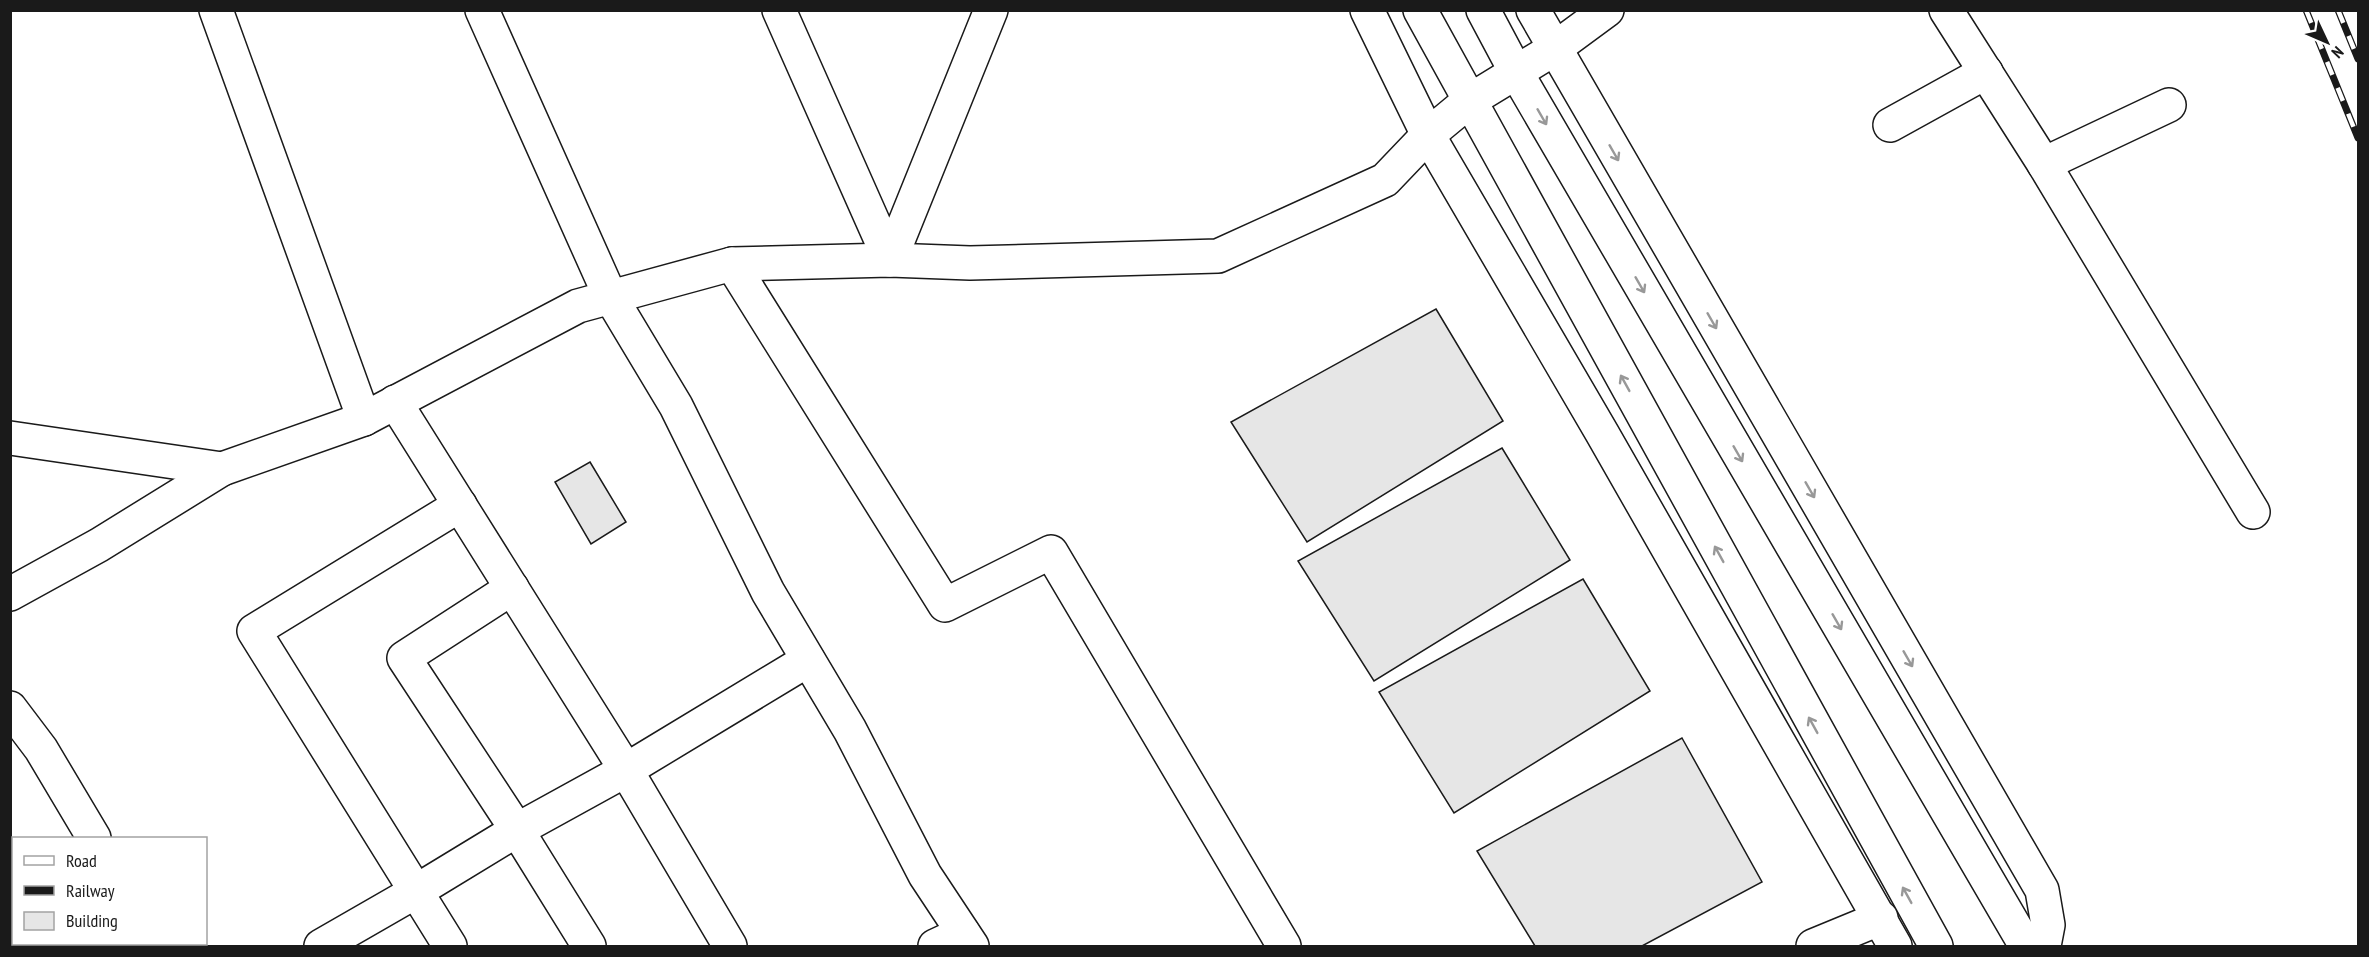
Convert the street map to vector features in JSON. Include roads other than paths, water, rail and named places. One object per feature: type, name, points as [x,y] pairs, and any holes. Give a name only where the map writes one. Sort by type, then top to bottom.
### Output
[{"type":"main road","points":[[216,10],[364,419]]},
{"type":"main road","points":[[482,10],[610,297],[676,406],[768,592],[850,730],[957,942]]},
{"type":"main road","points":[[779,10],[890,260]]},
{"type":"main road","points":[[890,260],[991,10]]},
{"type":"main road","points":[[1367,10],[1428,135],[1888,932],[1813,946]]},
{"type":"main road","points":[[1420,10],[1936,946]]},
{"type":"main road","points":[[1483,10],[1516,72],[2026,946]]},
{"type":"main road","points":[[1533,10],[2042,890],[2048,925],[2044,946]]},
{"type":"main road","points":[[10,594],[99,545],[222,469],[364,419],[578,306],[610,297],[732,264],[890,260],[970,263],[1218,256],[1385,180],[1428,135],[1469,102],[1554,49],[1607,10]]},
{"type":"main road","points":[[1946,10],[2044,164],[2253,512]]},
{"type":"main road","points":[[1890,125],[1986,72]]},
{"type":"main road","points":[[2044,164],[2169,105]]},
{"type":"main road","points":[[732,264],[945,605],[1051,552],[1284,946]]},
{"type":"main road","points":[[395,402],[626,770],[730,946]]},
{"type":"main road","points":[[10,438],[222,469]]},
{"type":"main road","points":[[450,946],[254,631],[460,505]]},
{"type":"main road","points":[[512,588],[404,658],[517,830],[589,946]]},
{"type":"main road","points":[[321,946],[517,830],[626,770],[808,660]]},
{"type":"main road","points":[[10,708],[41,749],[93,837]]},
{"type":"railway","points":[[2306,10],[2358,138]]},
{"type":"railway","points":[[2338,10],[2358,59]]}]
